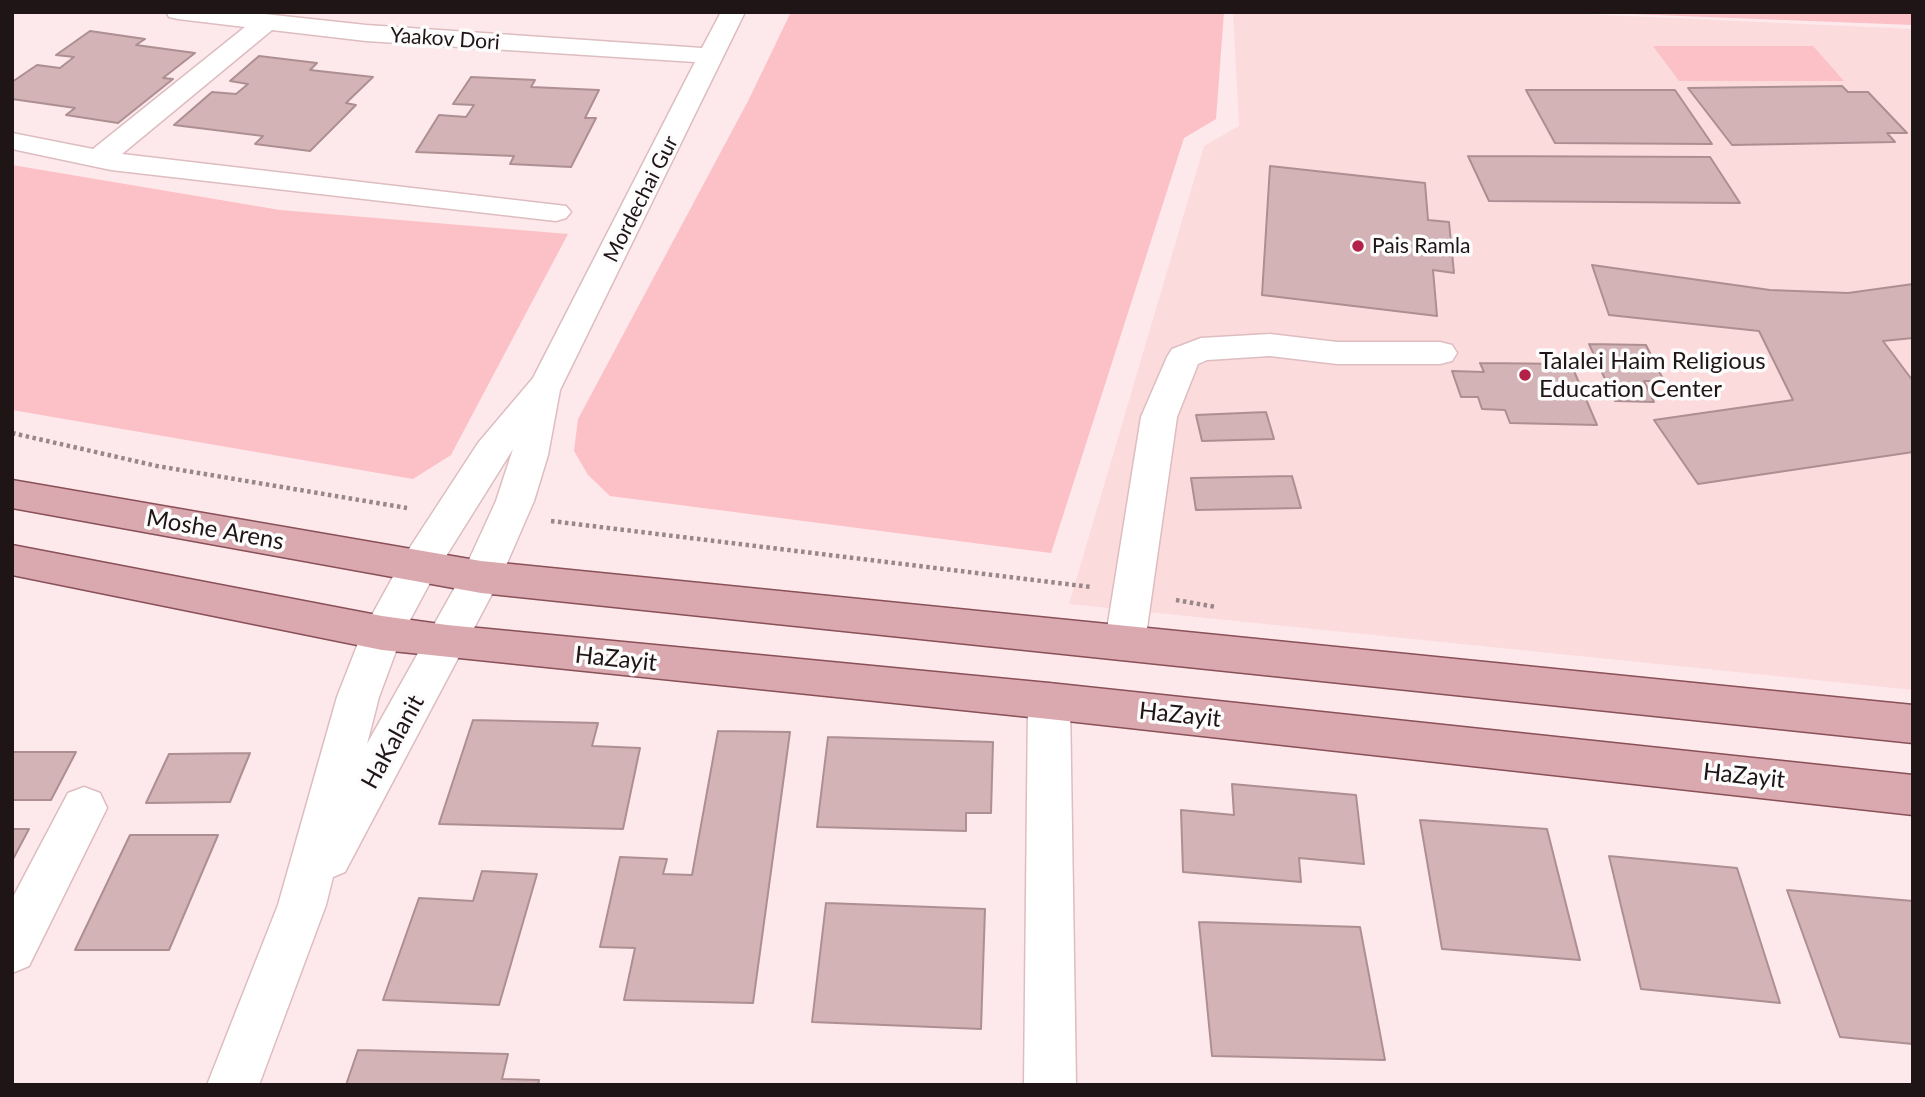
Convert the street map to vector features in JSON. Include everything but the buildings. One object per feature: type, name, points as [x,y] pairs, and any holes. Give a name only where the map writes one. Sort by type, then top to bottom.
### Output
[{"type":"main road","name":"Moshe Arens","points":[[12,494],[481,577]]},
{"type":"main road","points":[[12,560],[382,633]]},
{"type":"main road","points":[[481,577],[1913,724]]},
{"type":"main road","name":"HaZayit","points":[[382,633],[447,642],[1049,701],[1913,794]]},
{"type":"street","name":"Yaakov Dori","points":[[178,12],[265,22],[307,19],[366,33],[713,56]]},
{"type":"street","name":"Mordechai Gur","points":[[419,566],[491,453],[547,384],[733,12]]},
{"type":"street","points":[[98,159],[265,22]]},
{"type":"street","points":[[12,141],[98,159],[556,212]]},
{"type":"street","points":[[1125,642],[1159,417],[1184,357],[1201,349],[1270,345],[1336,353],[1440,353]]},
{"type":"street","name":"Mordechai Gur","points":[[481,577],[509,516],[530,455],[547,384]]},
{"type":"street","name":"HaKalanit","points":[[233,1085],[302,905],[358,697],[382,633],[419,566]]},
{"type":"street","name":"HaKalanit","points":[[302,905],[481,577]]},
{"type":"street","points":[[1049,701],[1050,1085]]},
{"type":"street","points":[[12,949],[84,808]]},
{"type":"path","points":[[12,433],[157,466],[450,515]]},
{"type":"path","points":[[509,516],[1047,580],[1229,610]]},
{"type":"shaded area","points":[[791,12],[1224,12],[1216,119],[1184,138],[1051,553],[610,496],[588,475],[574,451],[578,419],[748,101]]},
{"type":"shaded area","name":"Talalei Haim Religious Education Center","points":[[1233,12],[1540,12],[1913,29],[1913,690],[1069,604],[1204,146],[1239,126]]},
{"type":"shaded area","points":[[1578,12],[1913,12],[1913,25]]},
{"type":"shaded area","points":[[1653,46],[1813,46],[1844,81],[1679,81]]},
{"type":"shaded area","points":[[12,165],[280,210],[568,234],[451,455],[413,479],[12,410]]},
{"type":"place","name":"Pais Ramla","points":[[1358,246]]},
{"type":"place","name":"Talalei Haim Religious Education Center","points":[[1525,375]]}]
